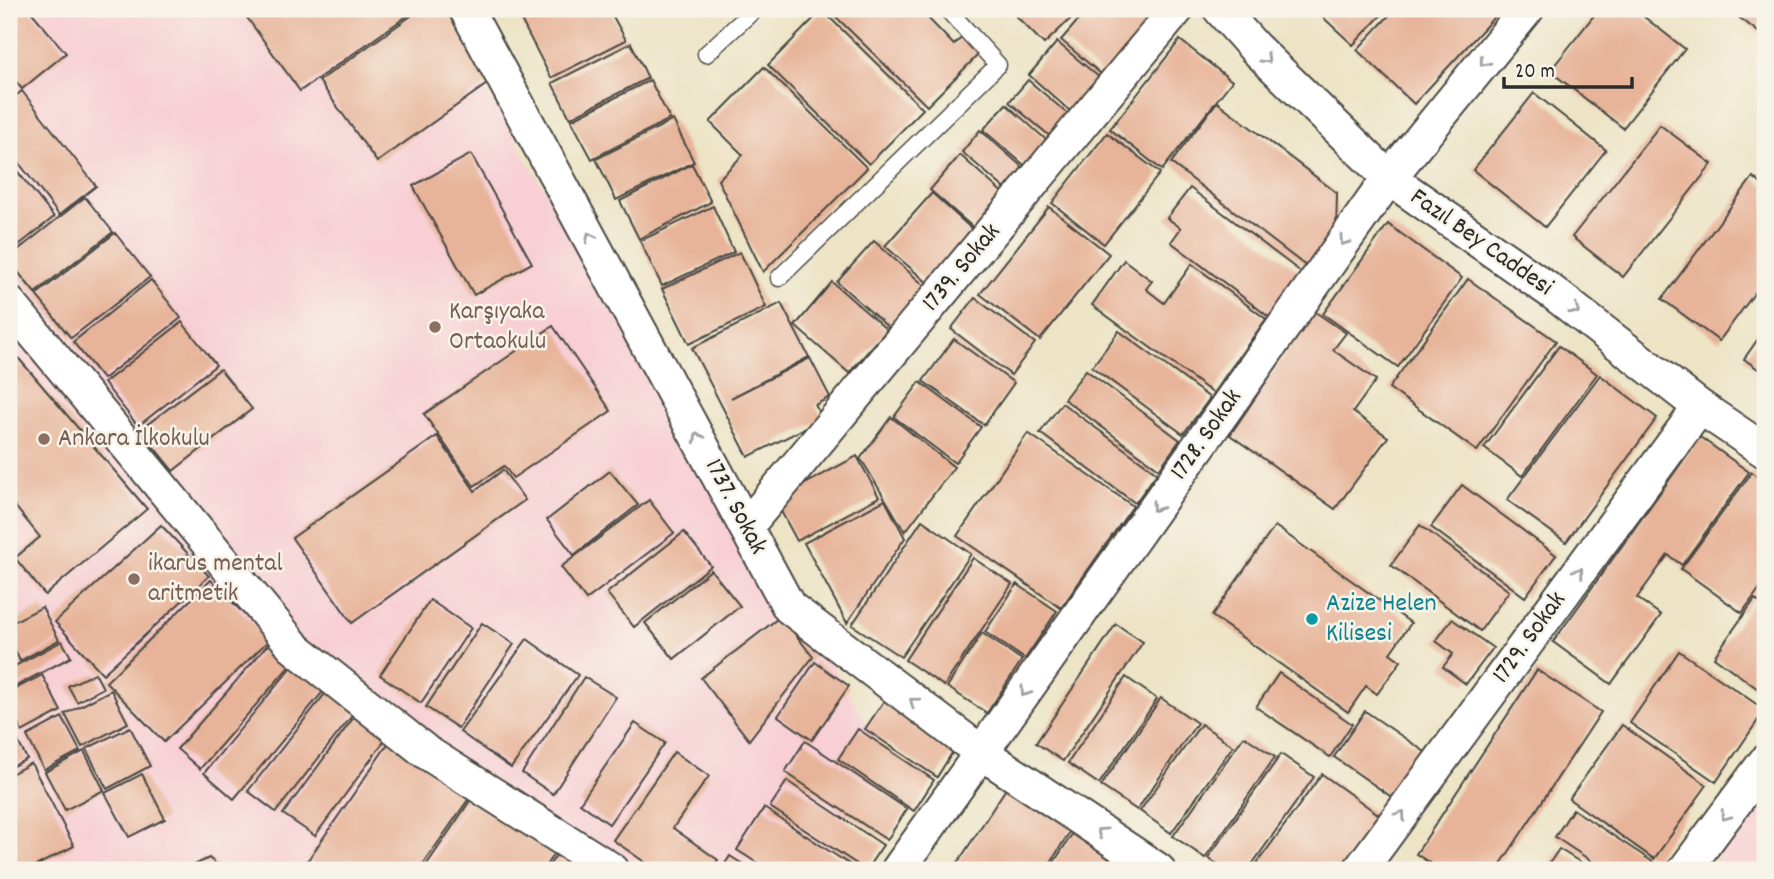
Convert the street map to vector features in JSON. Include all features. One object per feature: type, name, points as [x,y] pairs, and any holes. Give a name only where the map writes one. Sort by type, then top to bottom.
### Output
[{"type":"street","name":"1737. Sokak","points":[[466,9],[789,607],[982,753],[1158,870]]},
{"type":"street","name":"1739. Sokak","points":[[746,527],[1177,9]]},
{"type":"street","name":"Fazıl Bey Caddesi","points":[[1220,9],[1254,47],[1389,178],[1552,292],[1700,407],[1765,451]]},
{"type":"street","name":"1728. Sokak","points":[[898,870],[1389,178],[1527,9]]},
{"type":"street","points":[[9,303],[295,648],[426,752],[612,870]]},
{"type":"street","name":"1729. Sokak","points":[[1360,870],[1700,407]]},
{"type":"street","points":[[1685,870],[1765,762]]},
{"type":"lane","points":[[706,54],[755,9]]},
{"type":"lane","points":[[779,278],[998,65],[947,9]]},
{"type":"shaded area","points":[[9,9],[436,9],[497,110],[502,108],[524,155],[890,762],[812,870],[9,870]]},
{"type":"shaded area","points":[[1765,791],[1765,870],[1709,870]]},
{"type":"building","points":[[9,9],[29,9],[66,53],[22,89],[9,73]]},
{"type":"building","points":[[247,9],[417,9],[300,91],[243,12]]},
{"type":"building","points":[[421,9],[444,9],[494,79],[377,162],[319,81]]},
{"type":"building","points":[[524,9],[609,9],[626,40],[551,78],[517,12]]},
{"type":"building","points":[[828,9],[931,9],[925,15],[954,45],[963,36],[981,52],[927,106]]},
{"type":"building","points":[[1009,9],[1081,9],[1044,44]]},
{"type":"building","points":[[1088,9],[1168,9],[1107,79],[1061,40]]},
{"type":"building","points":[[1314,9],[1387,9],[1353,45]]},
{"type":"building","points":[[1395,9],[1494,9],[1498,13],[1414,104],[1357,50]]},
{"type":"building","points":[[1599,9],[1634,9],[1685,49],[1623,128],[1550,71]]},
{"type":"building","points":[[1728,9],[1765,9],[1765,37]]},
{"type":"building","points":[[822,10],[923,109],[869,164],[768,65]]},
{"type":"building","points":[[1180,40],[1232,81],[1162,170],[1110,129]]},
{"type":"building","points":[[1057,42],[1106,83],[1077,117],[1029,75]]},
{"type":"building","points":[[631,43],[648,78],[570,118],[552,83]]},
{"type":"building","points":[[764,67],[867,168],[763,272],[718,180],[743,155],[710,122]]},
{"type":"building","points":[[650,80],[670,119],[592,159],[571,120]]},
{"type":"building","points":[[1028,80],[1075,120],[1056,141],[1009,102]]},
{"type":"building","points":[[22,91],[96,186],[59,215],[9,150],[9,101]]},
{"type":"building","points":[[1534,93],[1606,150],[1545,227],[1473,170]]},
{"type":"building","points":[[1217,102],[1337,193],[1336,236],[1311,270],[1171,163]]},
{"type":"building","points":[[1006,104],[1052,145],[1030,170],[983,130]]},
{"type":"building","points":[[673,120],[694,162],[616,200],[596,159]]},
{"type":"building","points":[[1660,125],[1712,164],[1623,277],[1572,237]]},
{"type":"building","points":[[980,130],[1028,172],[1010,193],[962,152]]},
{"type":"building","points":[[1107,133],[1160,173],[1104,244],[1052,203]]},
{"type":"building","points":[[471,154],[532,263],[474,295],[413,186]]},
{"type":"building","points":[[960,155],[1006,196],[976,230],[930,190]]},
{"type":"building","points":[[9,161],[54,217],[9,253]]},
{"type":"building","points":[[692,164],[711,202],[639,239],[620,201]]},
{"type":"building","points":[[1753,177],[1765,187],[1765,279],[1719,341],[1662,299]]},
{"type":"building","points":[[1190,188],[1302,273],[1269,317],[1171,242],[1181,228],[1167,218]]},
{"type":"building","points":[[932,193],[975,232],[929,284],[885,246]]},
{"type":"building","points":[[85,197],[113,232],[35,293],[9,261],[9,257]]},
{"type":"building","points":[[713,206],[734,252],[662,286],[640,241]]},
{"type":"building","points":[[1049,207],[1109,254],[1040,340],[980,294]]},
{"type":"building","points":[[1388,224],[1462,278],[1398,367],[1323,314]]},
{"type":"building","points":[[115,233],[150,277],[71,338],[36,295]]},
{"type":"building","points":[[874,241],[927,288],[890,329],[837,282]]},
{"type":"building","points":[[740,252],[766,307],[689,344],[662,289]]},
{"type":"building","points":[[1124,260],[1152,281],[1146,289],[1164,303],[1192,264],[1266,319],[1213,393],[1092,305]]},
{"type":"building","points":[[1468,279],[1556,341],[1477,451],[1389,388]]},
{"type":"building","points":[[151,280],[181,318],[103,379],[73,342]]},
{"type":"building","points":[[832,282],[887,330],[849,373],[795,326]]},
{"type":"building","points":[[975,298],[1035,343],[1011,375],[951,329]]},
{"type":"building","points":[[781,303],[809,357],[731,398],[810,358],[830,397],[815,405],[823,419],[748,457],[692,348]]},
{"type":"building","points":[[1314,311],[1346,333],[1333,350],[1376,380],[1353,412],[1388,437],[1335,509],[1230,435]]},
{"type":"building","points":[[182,322],[216,365],[138,426],[104,383]]},
{"type":"building","name":"Karşıyaka Ortaokulu","points":[[553,326],[611,411],[513,478],[504,466],[474,486],[424,414]]},
{"type":"building","points":[[1765,329],[1765,374],[1744,359]]},
{"type":"building","points":[[1119,331],[1210,398],[1183,434],[1092,367]]},
{"type":"building","points":[[954,339],[1014,383],[984,425],[923,381]]},
{"type":"building","points":[[1559,346],[1597,374],[1522,476],[1484,448]]},
{"type":"building","name":"Ankara İlkokulu","points":[[9,347],[147,509],[45,595],[15,558],[40,537],[9,499]]},
{"type":"building","points":[[220,369],[252,409],[173,471],[140,430]]},
{"type":"building","points":[[1086,370],[1180,440],[1159,469],[1064,399]]},
{"type":"building","points":[[1600,375],[1657,418],[1566,542],[1507,500]]},
{"type":"building","points":[[920,382],[981,427],[955,463],[894,417]]},
{"type":"building","points":[[1062,403],[1157,473],[1135,503],[1040,433]]},
{"type":"building","points":[[891,417],[954,467],[905,532],[860,459]]},
{"type":"building","points":[[1028,433],[1133,506],[1061,608],[957,536]]},
{"type":"building","points":[[437,436],[475,491],[503,470],[525,500],[352,623],[292,538]]},
{"type":"building","points":[[1700,437],[1749,472],[1682,565],[1668,555],[1637,598],[1661,615],[1611,684],[1553,642]]},
{"type":"building","points":[[857,456],[879,497],[797,541],[775,500]]},
{"type":"building","points":[[610,471],[638,505],[574,555],[547,520]]},
{"type":"building","points":[[1752,472],[1765,482],[1765,581],[1742,613],[1681,569]]},
{"type":"building","points":[[1462,485],[1556,555],[1525,597],[1431,527]]},
{"type":"building","points":[[649,500],[674,533],[586,600],[561,567]]},
{"type":"building","points":[[885,500],[905,538],[847,623],[804,543]]},
{"type":"building","points":[[922,520],[971,554],[901,657],[852,625]]},
{"type":"building","points":[[161,525],[209,576],[103,674],[55,622]]},
{"type":"building","points":[[1420,525],[1509,591],[1480,631],[1391,565]]},
{"type":"building","name":"Azize Helen Kilisesi","points":[[1275,526],[1411,623],[1390,653],[1401,661],[1377,694],[1366,686],[1348,712],[1212,616]]},
{"type":"building","points":[[684,532],[711,566],[634,627],[607,593]]},
{"type":"building","points":[[973,558],[1012,584],[944,686],[905,660]]},
{"type":"building","points":[[711,570],[740,606],[674,659],[645,623]]},
{"type":"building","points":[[211,580],[269,640],[164,742],[106,682]]},
{"type":"building","points":[[1017,584],[1057,611],[1025,659],[985,632]]},
{"type":"building","points":[[1755,599],[1765,606],[1765,694],[1714,657]]},
{"type":"building","points":[[430,600],[471,628],[421,703],[380,675]]},
{"type":"building","points":[[42,607],[59,640],[20,661],[9,638],[9,624]]},
{"type":"building","points":[[781,616],[813,657],[749,740],[701,678]]},
{"type":"building","points":[[1452,619],[1493,648],[1466,684],[1443,667],[1453,654],[1436,641]]},
{"type":"building","points":[[482,623],[514,644],[458,728],[426,707]]},
{"type":"building","points":[[1116,624],[1143,642],[1063,761],[1036,743]]},
{"type":"building","points":[[982,633],[1022,660],[987,713],[947,687]]},
{"type":"building","points":[[527,639],[578,675],[511,768],[460,732]]},
{"type":"building","points":[[62,641],[71,657],[9,690],[9,669]]},
{"type":"building","points":[[271,641],[294,661],[200,769],[177,749]]},
{"type":"building","points":[[1679,651],[1765,710],[1716,782],[1630,723]]},
{"type":"building","points":[[815,662],[849,686],[812,740],[778,716]]},
{"type":"building","points":[[295,663],[326,688],[234,799],[204,773]]},
{"type":"building","points":[[1537,670],[1601,712],[1497,870],[1441,870],[1416,854]]},
{"type":"building","points":[[95,673],[103,688],[77,702],[68,686]]},
{"type":"building","points":[[1279,673],[1352,724],[1330,757],[1256,707]]},
{"type":"building","points":[[42,675],[61,711],[22,732],[9,707],[9,692]]},
{"type":"building","points":[[584,677],[616,697],[553,794],[522,773]]},
{"type":"building","points":[[1126,677],[1157,699],[1099,784],[1068,763]]},
{"type":"building","points":[[111,690],[128,723],[82,747],[65,714]]},
{"type":"building","points":[[328,690],[355,712],[276,812],[248,791]]},
{"type":"building","points":[[886,698],[957,745],[937,777],[865,729]]},
{"type":"building","points":[[1161,698],[1197,723],[1137,810],[1101,786]]},
{"type":"building","points":[[1365,711],[1428,754],[1396,800],[1334,757]]},
{"type":"building","points":[[357,713],[388,736],[315,836],[283,814]]},
{"type":"building","points":[[62,717],[80,751],[44,770],[27,736]]},
{"type":"building","points":[[635,723],[665,743],[609,824],[580,803]]},
{"type":"building","points":[[9,724],[27,759],[9,768]]},
{"type":"building","points":[[1201,724],[1233,746],[1171,833],[1140,811]]},
{"type":"building","points":[[1622,725],[1707,785],[1654,859],[1569,799]]},
{"type":"building","points":[[130,727],[150,766],[107,789],[86,749]]},
{"type":"building","points":[[858,729],[934,780],[914,811],[838,759]]},
{"type":"building","points":[[1244,736],[1275,757],[1205,858],[1173,836]]},
{"type":"building","points":[[392,738],[472,794],[419,870],[323,870],[308,860]]},
{"type":"building","points":[[805,741],[907,809],[887,840],[785,772]]},
{"type":"building","points":[[84,751],[104,790],[65,810],[45,772]]},
{"type":"building","points":[[674,752],[709,776],[673,828],[718,860],[711,870],[656,870],[613,840]]},
{"type":"building","points":[[1281,754],[1314,777],[1248,870],[1225,870],[1208,858]]},
{"type":"building","points":[[31,763],[74,846],[28,870],[9,870],[9,775]]},
{"type":"building","points":[[142,774],[165,819],[129,837],[105,793]]},
{"type":"building","points":[[1322,774],[1382,817],[1343,870],[1252,870]]},
{"type":"building","points":[[787,781],[883,845],[866,870],[770,807]]},
{"type":"building","points":[[1007,787],[1072,828],[1046,870],[953,870]]},
{"type":"building","points":[[474,795],[556,850],[543,870],[423,870]]},
{"type":"building","points":[[764,808],[858,870],[768,870],[737,850]]},
{"type":"building","points":[[1573,809],[1653,862],[1647,870],[1605,870],[1555,837]]},
{"type":"building","points":[[1074,831],[1114,857],[1105,870],[1049,870]]},
{"type":"building","points":[[1559,849],[1593,870],[1545,870]]},
{"type":"building","points":[[559,851],[586,870],[546,870]]},
{"type":"building","points":[[730,856],[752,870],[721,870]]},
{"type":"building","points":[[209,858],[223,870],[184,870]]},
{"type":"building","points":[[1115,859],[1133,870],[1108,870]]},
{"type":"place","name":"Karşıyaka Ortaokulu","points":[[435,327]]},
{"type":"place","name":"Ankara İlkokulu","points":[[44,439]]},
{"type":"place","name":"ikarus mental aritmetik","points":[[134,579]]},
{"type":"place","name":"Azize Helen Kilisesi","points":[[1312,619]]}]
